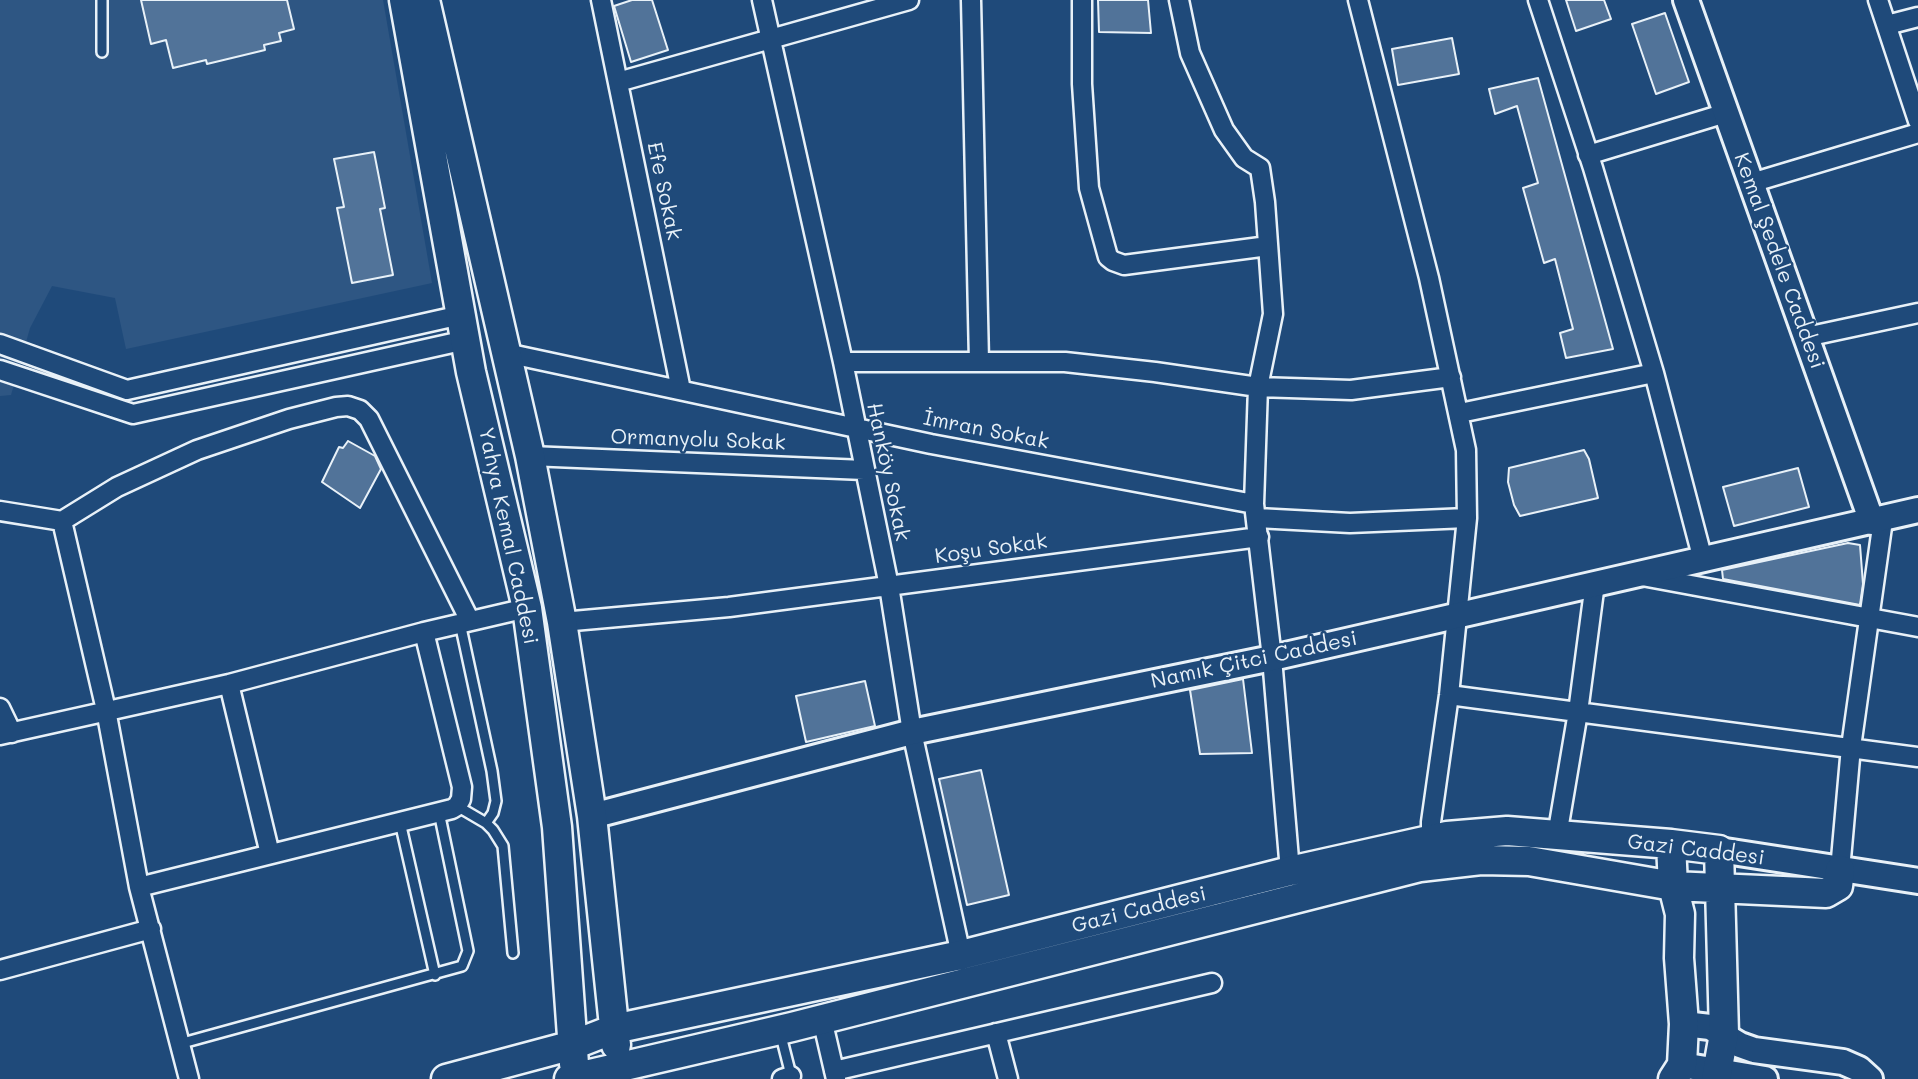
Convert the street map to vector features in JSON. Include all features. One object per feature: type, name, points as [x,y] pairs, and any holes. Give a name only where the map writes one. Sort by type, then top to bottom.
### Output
[{"type":"main road","name":"Yahya Kemal Caddesi","points":[[404,0],[471,372],[527,608],[557,827],[573,1045],[572,1078]]},
{"type":"main road","name":"Yahya Kemal Caddesi","points":[[425,0],[530,456],[562,622],[592,816],[618,1069]]},
{"type":"main road","name":"Gazi Caddesi","points":[[446,1079],[573,1045],[614,1029],[961,955],[1290,871],[1431,840],[1507,831],[1719,850]]},
{"type":"main road","points":[[1671,844],[1673,886],[1679,914],[1684,1024],[1678,1072]]},
{"type":"main road","points":[[1718,1076],[1724,1034],[1719,850]]},
{"type":"main road","name":"Gazi Caddesi","points":[[572,1078],[780,1030],[1420,867],[1481,860],[1529,861],[1673,886],[1826,893],[1838,886],[1840,870]]},
{"type":"street","name":"Efe Sokak","points":[[601,0],[681,390]]},
{"type":"street","name":"Hanköy Sokak","points":[[762,0],[843,362],[888,586],[912,732],[961,955]]},
{"type":"street","points":[[971,0],[979,360]]},
{"type":"street","points":[[1082,0],[1082,84],[1089,188],[1108,257],[1124,265],[1268,246]]},
{"type":"street","points":[[1179,0],[1190,53],[1224,130],[1244,158],[1260,168],[1273,314],[1258,387],[1255,511],[1272,658],[1290,871]]},
{"type":"street","points":[[1358,0],[1429,278],[1466,450],[1467,518],[1431,840]]},
{"type":"street","points":[[1538,0],[1654,373],[1703,560]]},
{"type":"street","name":"Kemal Şedele Caddesi","points":[[1686,0],[1806,337],[1878,521]]},
{"type":"street","points":[[1878,0],[1918,121]]},
{"type":"street","points":[[618,82],[903,1]]},
{"type":"street","points":[[1887,25],[1918,17]]},
{"type":"street","points":[[1588,155],[1726,113]]},
{"type":"street","points":[[1751,183],[1918,133]]},
{"type":"street","points":[[1806,337],[1918,313]]},
{"type":"street","points":[[0,344],[127,390],[464,327]]},
{"type":"street","points":[[0,370],[133,414],[464,327]]},
{"type":"street","name":"İmran Sokak","points":[[506,353],[1255,511],[1350,523],[1467,518]]},
{"type":"street","points":[[843,362],[1065,362],[1258,387],[1351,390],[1451,377]]},
{"type":"street","points":[[1460,413],[1654,373]]},
{"type":"street","points":[[0,511],[61,521],[126,482],[197,450],[289,419],[348,406],[369,419],[465,622]]},
{"type":"street","name":"Ormanyolu Sokak","points":[[530,456],[864,470]]},
{"type":"street","name":"Namık Çitci Caddesi","points":[[592,816],[912,732],[1272,658],[1918,510]]},
{"type":"street","points":[[61,521],[106,710],[139,887],[189,1079]]},
{"type":"street","points":[[1840,870],[1851,747],[1878,521]]},
{"type":"street","name":"Koşu Sokak","points":[[562,622],[729,607],[1259,537]]},
{"type":"street","points":[[1636,575],[1918,627]]},
{"type":"street","points":[[1557,836],[1578,712],[1595,583]]},
{"type":"street","points":[[0,708],[6,734],[229,684],[424,632],[527,608]]},
{"type":"street","points":[[139,887],[457,806],[462,793],[460,777],[424,632]]},
{"type":"street","points":[[229,684],[270,854]]},
{"type":"street","points":[[1449,695],[1918,757]]},
{"type":"street","name":"Gazi Caddesi","points":[[1719,850],[1918,881]]},
{"type":"street","points":[[0,970],[151,929]]},
{"type":"street","points":[[822,1019],[835,1075],[996,1033],[1212,982]]},
{"type":"street","points":[[1684,1024],[1710,1027],[1754,1050],[1843,1062],[1859,1069],[1870,1079]]},
{"type":"street","points":[[996,1033],[1008,1079]]},
{"type":"street","points":[[1678,1072],[1765,1079]]},
{"type":"lane","points":[[102,0],[102,52]]},
{"type":"lane","points":[[465,622],[496,801],[493,813],[486,823]]},
{"type":"lane","points":[[457,806],[486,823],[503,846],[513,953]]},
{"type":"lane","points":[[179,1044],[463,966],[468,951],[439,812]]},
{"type":"lane","points":[[400,822],[435,975]]},
{"type":"lane","points":[[780,1030],[788,1078]]},
{"type":"shaded area","points":[[0,0],[383,0],[432,283],[126,349],[115,298],[52,286],[30,328],[11,395],[0,396]]},
{"type":"building","points":[[141,0],[287,0],[294,29],[279,33],[281,41],[264,45],[265,50],[207,64],[206,60],[173,68],[166,40],[151,44]]},
{"type":"building","points":[[632,0],[652,0],[668,50],[631,62],[614,6]]},
{"type":"building","points":[[1098,0],[1148,0],[1151,33],[1099,32]]},
{"type":"building","points":[[1566,0],[1604,0],[1611,19],[1576,31]]},
{"type":"building","points":[[1665,13],[1689,82],[1656,94],[1632,24]]},
{"type":"building","points":[[1452,38],[1459,74],[1398,85],[1392,49]]},
{"type":"building","points":[[1538,78],[1613,349],[1566,358],[1560,333],[1573,329],[1555,259],[1544,263],[1523,188],[1538,183],[1517,106],[1495,114],[1489,89]]},
{"type":"building","points":[[374,152],[385,208],[380,209],[393,275],[352,283],[337,208],[344,207],[334,159]]},
{"type":"building","points":[[348,441],[375,456],[381,469],[360,508],[322,482],[339,447],[343,448]]},
{"type":"building","points":[[1584,450],[1589,459],[1598,498],[1520,516],[1508,482],[1509,468]]},
{"type":"building","points":[[1798,468],[1809,507],[1734,526],[1723,487]]},
{"type":"building","points":[[1848,543],[1860,545],[1863,584],[1860,605],[1723,579],[1722,570]]},
{"type":"building","points":[[1243,679],[1252,753],[1200,754],[1190,690]]},
{"type":"building","points":[[865,681],[875,726],[806,742],[796,696]]},
{"type":"building","points":[[981,770],[1009,895],[967,905],[939,779]]}]
